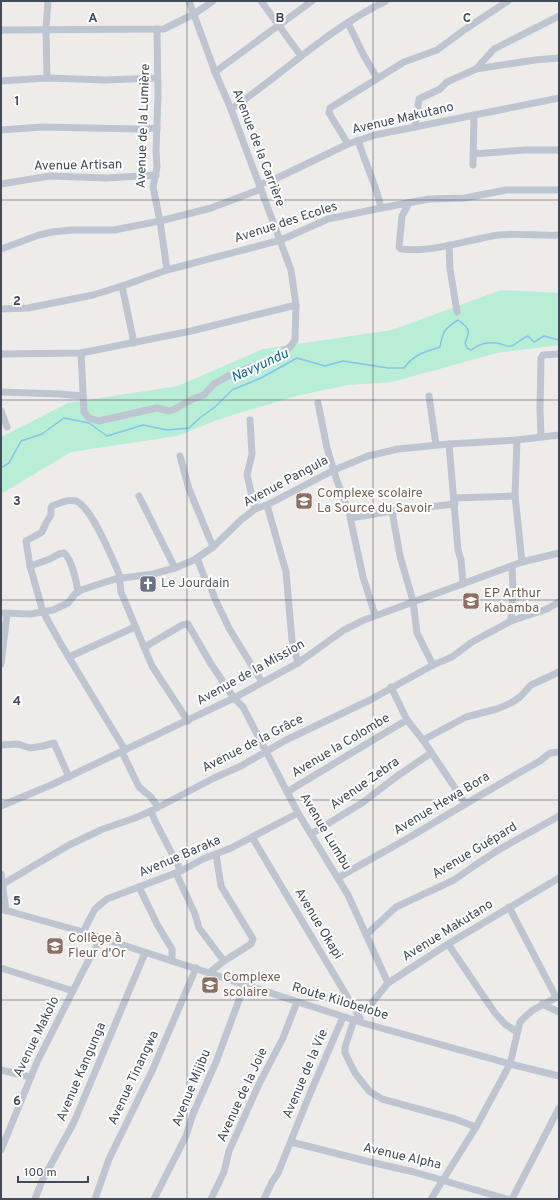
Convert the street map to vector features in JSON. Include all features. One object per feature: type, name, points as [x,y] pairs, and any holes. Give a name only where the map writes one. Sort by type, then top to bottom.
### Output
[{"type":"street","points":[[47,78],[46,30],[48,1]]},
{"type":"street","name":"Avenue de la Carrière","points":[[83,396],[84,412],[89,418],[99,421],[157,408],[169,411],[204,395],[214,384],[228,376],[253,366],[267,364],[275,360],[281,352],[290,347],[295,340],[296,305],[292,270],[189,1]]},
{"type":"street","points":[[1,30],[167,28],[194,14],[213,1]]},
{"type":"street","points":[[261,1],[301,56]]},
{"type":"street","points":[[215,72],[312,1]]},
{"type":"street","points":[[231,109],[264,86],[324,38],[370,9],[386,1]]},
{"type":"street","points":[[348,144],[329,113],[330,108],[404,62],[437,50],[508,1]]},
{"type":"street","points":[[476,69],[494,49],[559,16]]},
{"type":"street","points":[[348,23],[377,78]]},
{"type":"street","name":"Avenue de la Lumière","points":[[157,29],[156,175],[153,191],[160,221],[167,270]]},
{"type":"street","points":[[415,127],[419,99],[440,89],[447,82],[476,69],[559,58]]},
{"type":"street","points":[[1,81],[47,78],[106,80],[157,78]]},
{"type":"street","name":"Avenue Makutano","points":[[1,249],[39,235],[52,232],[72,230],[114,230],[160,221],[211,208],[358,140],[386,132],[559,98]]},
{"type":"street","points":[[473,165],[474,115]]},
{"type":"street","points":[[1,130],[42,127],[156,128]]},
{"type":"street","points":[[358,140],[367,168],[376,185],[381,208]]},
{"type":"street","points":[[473,154],[525,150],[559,150]]},
{"type":"street","name":"Avenue Artisan","points":[[1,184],[50,176],[106,178],[156,175]]},
{"type":"street","name":"Avenue des Ecoles","points":[[1,310],[28,308],[93,295],[167,270],[280,240],[328,219],[429,199],[466,198],[506,190],[559,190]]},
{"type":"street","points":[[408,203],[402,216],[400,249],[417,249],[449,245],[499,235],[559,235]]},
{"type":"street","points":[[449,245],[450,269],[457,312]]},
{"type":"street","points":[[122,286],[134,343]]},
{"type":"street","points":[[1,354],[81,353],[191,331],[296,305]]},
{"type":"street","points":[[1,392],[83,396],[81,353]]},
{"type":"street","points":[[541,436],[541,358],[546,354],[559,354]]},
{"type":"street","points":[[428,396],[436,445]]},
{"type":"street","points":[[318,403],[327,448],[350,517],[363,576],[376,615]]},
{"type":"street","points":[[1,411],[7,427]]},
{"type":"street","points":[[250,420],[252,454],[247,475],[255,510]]},
{"type":"street","name":"Avenue Pangula","points":[[4,614],[31,614],[53,610],[66,604],[78,591],[120,578],[153,574],[175,568],[197,558],[213,547],[236,524],[255,510],[268,505],[334,470],[378,453],[398,449],[436,445],[517,440],[559,435]]},
{"type":"street","points":[[517,440],[515,496],[522,562]]},
{"type":"street","points":[[449,444],[458,550],[461,560],[463,584]]},
{"type":"street","points":[[180,456],[191,494],[213,547]]},
{"type":"street","points":[[139,496],[175,568]]},
{"type":"street","points":[[350,517],[353,518],[454,501],[515,496]]},
{"type":"street","points":[[188,721],[153,668],[121,592],[120,578],[114,562],[90,515],[84,506],[72,500],[52,506],[51,515],[43,531],[26,541],[30,566],[43,612],[123,751],[139,787],[151,797],[155,809],[155,821],[178,872],[199,928],[224,961]]},
{"type":"street","points":[[268,505],[286,572],[291,630],[294,652],[298,663]]},
{"type":"street","points":[[392,511],[400,556],[413,601],[417,633],[433,664]]},
{"type":"street","points":[[30,566],[50,559],[58,554],[64,553],[70,564],[78,591]]},
{"type":"street","name":"Avenue de la Mission","points":[[1,806],[68,777],[234,698],[298,663],[344,630],[376,615],[522,562],[559,553]]},
{"type":"street","points":[[197,558],[204,579],[211,588],[230,630],[262,682]]},
{"type":"street","points":[[511,621],[513,590],[512,566]]},
{"type":"street","name":"Avenue de la Grâce","points":[[3,884],[69,845],[103,829],[135,818],[155,809],[214,778],[241,766],[286,740],[370,700],[433,664],[452,657],[472,642],[511,621],[547,609],[559,602]]},
{"type":"street","points":[[1,664],[4,614]]},
{"type":"street","name":"Avenue Lumbu","points":[[145,647],[182,625],[188,624],[211,664],[234,698],[243,707],[298,813],[348,895],[388,983]]},
{"type":"street","points":[[69,657],[135,627]]},
{"type":"street","points":[[423,740],[466,717],[497,709],[511,703],[520,697],[531,685],[559,672]]},
{"type":"street","points":[[391,688],[407,720],[423,740],[465,803]]},
{"type":"street","name":"Avenue la Colombe","points":[[287,792],[407,720]]},
{"type":"street","points":[[1,745],[18,744],[30,748],[54,743],[68,777]]},
{"type":"street","name":"Avenue Hewa Bora","points":[[338,878],[540,760],[546,755],[559,752]]},
{"type":"street","name":"Avenue Zebra","points":[[311,834],[362,803],[431,753]]},
{"type":"street","name":"Avenue Baraka","points":[[83,932],[92,913],[98,905],[108,899],[178,872],[252,837],[298,813]]},
{"type":"street","name":"Avenue Guépard","points":[[366,935],[396,907],[454,880],[500,849],[559,816]]},
{"type":"street","name":"Avenue Okapi","points":[[252,837],[356,1017]]},
{"type":"street","points":[[210,972],[251,944],[253,939],[221,886],[216,854]]},
{"type":"street","points":[[1,874],[4,910]]},
{"type":"street","name":"Avenue Makutano","points":[[356,1017],[371,1004],[388,983],[448,944],[559,878]]},
{"type":"street","points":[[139,887],[158,926],[172,949],[172,961]]},
{"type":"street","points":[[431,1199],[476,1127],[510,1064],[517,1032],[522,1018],[542,1004],[557,996],[509,907]]},
{"type":"street","name":"Route Kilobelobe","points":[[4,910],[83,932],[145,953],[210,972],[343,1017],[356,1017],[363,1023],[510,1064],[559,1076]]},
{"type":"street","name":"Avenue Makolo","points":[[1,1150],[30,1077],[101,938]]},
{"type":"street","points":[[448,944],[495,1013],[505,1024],[517,1032]]},
{"type":"street","name":"Avenue Kangunga","points":[[35,1199],[47,1171],[74,1122],[145,953]]},
{"type":"street","points":[[1,968],[73,991]]},
{"type":"street","name":"Avenue Tinangwa","points":[[96,1199],[109,1159],[152,1071],[196,968]]},
{"type":"street","name":"Avenue Mijibu","points":[[154,1199],[186,1136],[193,1114],[216,1062],[245,984]]},
{"type":"street","name":"Avenue de la Joie","points":[[211,1199],[224,1172],[230,1152],[259,1084],[275,1056],[297,1002]]},
{"type":"street","points":[[542,1004],[559,1012]]},
{"type":"street","name":"Avenue de la Vie","points":[[264,1199],[278,1173],[343,1017]]},
{"type":"street","points":[[356,1017],[345,1047],[345,1053],[355,1073],[369,1091],[382,1099],[455,1119],[476,1127]]},
{"type":"street","points":[[1,1070],[30,1077]]},
{"type":"street","points":[[512,1199],[559,1108]]},
{"type":"street","name":"Avenue Alpha","points":[[291,1142],[366,1162],[443,1179],[507,1199]]},
{"type":"green space","points":[[501,290],[559,293],[559,345],[497,353],[392,382],[348,385],[296,396],[220,419],[177,436],[71,452],[1,494],[1,437],[68,403],[178,386],[263,349],[392,330]]},
{"type":"waterway","name":"Navyundu","points":[[1,468],[9,463],[21,441],[42,434],[64,418],[89,423],[107,436],[143,425],[167,430],[189,428],[215,407],[232,390],[261,378],[297,358],[325,366],[343,361],[388,368],[404,368],[416,357],[440,347],[445,331],[458,320],[467,327],[468,335],[465,343],[467,348],[471,350],[482,344],[489,343],[511,346],[528,336],[534,342],[544,336],[559,340]]},
{"type":"place","name":"Complexe scolaire La Source du Savoir","points":[[304,501]]},
{"type":"place","name":"Le Jourdain","points":[[148,584]]},
{"type":"place","name":"EP Arthur Kabamba","points":[[471,601]]},
{"type":"place","name":"Collège à Fleur d'Or","points":[[55,946]]},
{"type":"place","name":"Complexe scolaire","points":[[210,985]]}]
